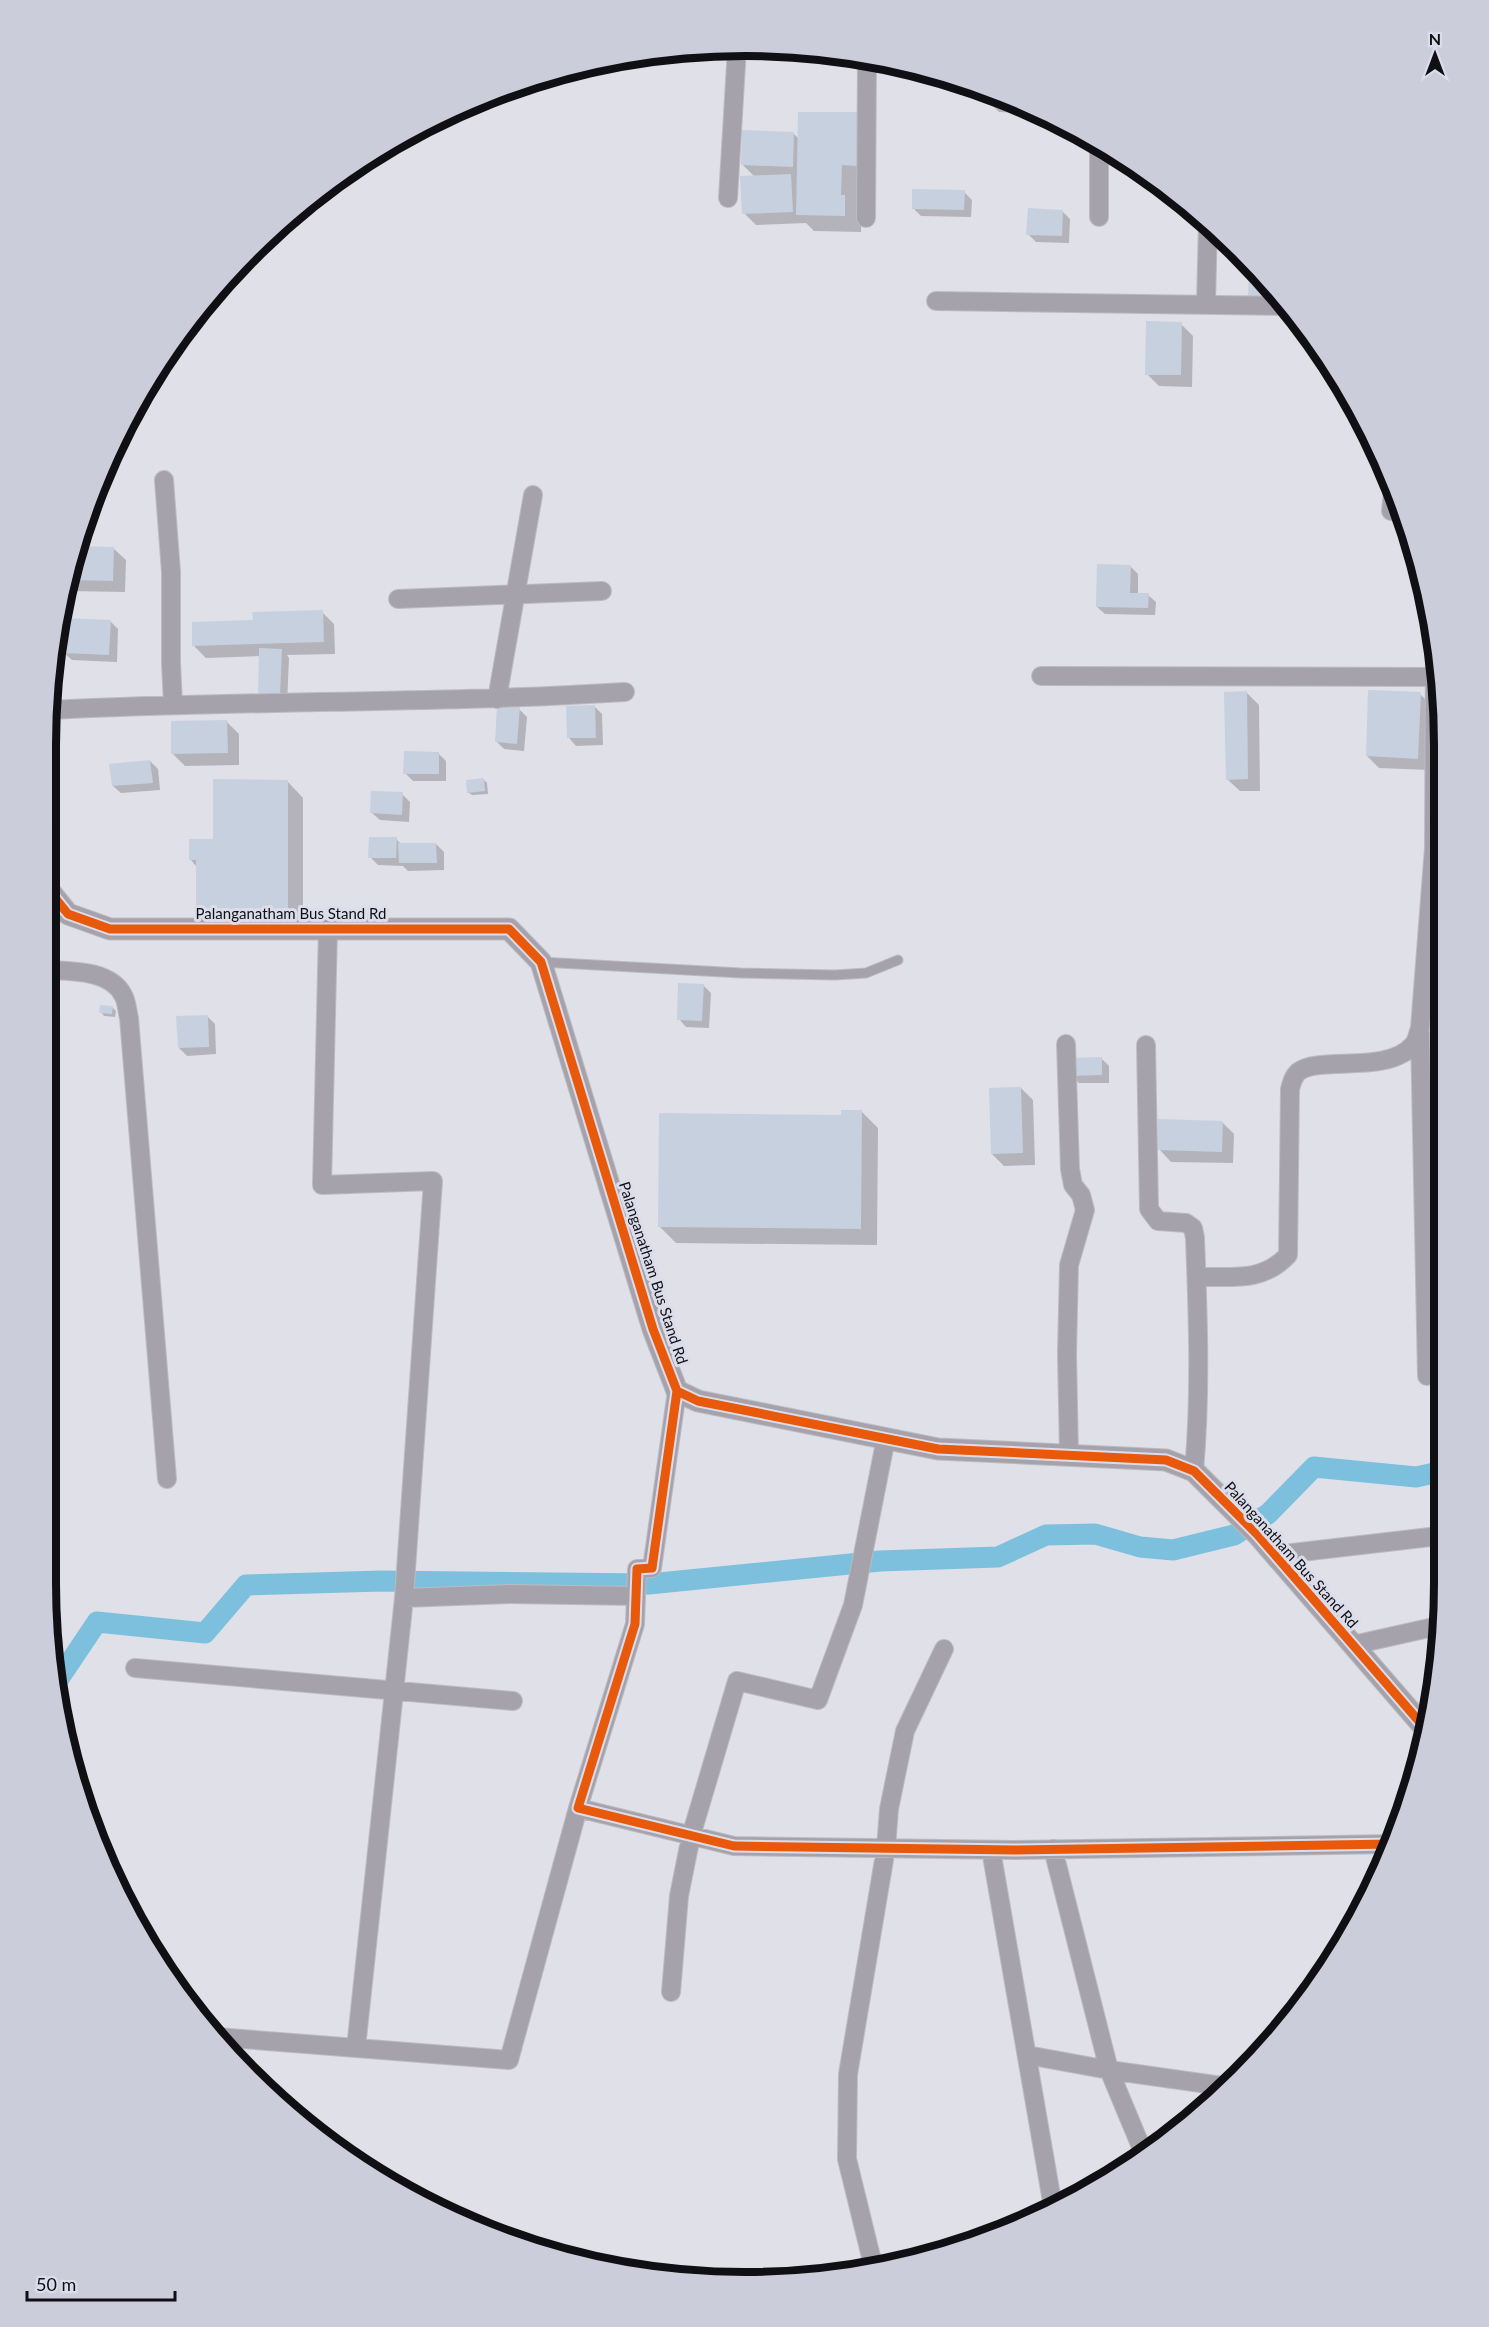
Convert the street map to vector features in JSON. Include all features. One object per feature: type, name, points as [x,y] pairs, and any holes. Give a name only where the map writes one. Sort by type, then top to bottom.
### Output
[{"type":"street","points":[[728,198],[737,56]]},
{"type":"street","points":[[866,218],[867,67]]},
{"type":"street","points":[[1099,154],[1099,217]]},
{"type":"street","points":[[1206,305],[1208,234]]},
{"type":"street","points":[[936,301],[1276,306]]},
{"type":"street","points":[[164,480],[171,572],[173,704]]},
{"type":"street","points":[[497,699],[533,495]]},
{"type":"street","points":[[398,599],[602,591]]},
{"type":"street","points":[[1041,676],[1430,677]]},
{"type":"street","points":[[57,710],[173,704],[497,699],[625,692]]},
{"type":"street","points":[[1427,1376],[1420,1028],[1434,848]]},
{"type":"street","name":"Palanganatham Bus Stand Rd","points":[[56,899],[68,914],[110,929],[509,929],[541,962],[653,1329],[677,1391],[698,1401],[938,1449],[1166,1460],[1194,1471],[1257,1534],[1419,1721]]},
{"type":"street","points":[[328,929],[322,1185],[433,1181],[404,1598],[356,2048]]},
{"type":"street","points":[[56,974],[95,975],[111,982],[123,995],[129,1018],[167,1479]]},
{"type":"street","points":[[1197,1277],[1255,1276],[1279,1264],[1288,1255],[1290,1089],[1293,1078],[1299,1071],[1312,1066],[1353,1065],[1383,1060],[1402,1053],[1414,1045],[1420,1028]]},
{"type":"street","points":[[1066,1044],[1070,1169],[1073,1185],[1081,1195],[1084,1210],[1069,1264],[1067,1354],[1069,1455]]},
{"type":"street","points":[[1146,1045],[1149,1209],[1158,1221],[1186,1223],[1193,1228],[1196,1238],[1199,1414],[1194,1471]]},
{"type":"street","points":[[227,2038],[509,2060],[578,1808],[635,1624],[637,1569],[652,1568],[677,1391]]},
{"type":"street","points":[[670,1992],[679,1896],[691,1836],[736,1682],[818,1701],[853,1605],[886,1438]]},
{"type":"street","points":[[1275,1555],[1434,1537]]},
{"type":"street","points":[[404,1598],[510,1594],[635,1596]]},
{"type":"street","points":[[1353,1645],[1432,1627]]},
{"type":"street","points":[[872,2259],[847,2159],[848,2074],[886,1848],[889,1809],[905,1731],[944,1649]]},
{"type":"street","points":[[135,1668],[513,1701]]},
{"type":"street","points":[[578,1808],[734,1846],[991,1850],[1382,1844]]},
{"type":"street","points":[[1053,1849],[1109,2070],[1140,2146]]},
{"type":"street","points":[[991,1850],[1052,2199]]},
{"type":"street","points":[[1027,2055],[1109,2070],[1216,2085]]},
{"type":"lane","points":[[541,962],[741,973],[835,975],[866,973],[898,960]]},
{"type":"building","points":[[798,112],[857,112],[857,166],[842,165],[841,195],[845,195],[845,216],[796,215]]},
{"type":"building","points":[[742,130],[794,132],[793,167],[741,165]]},
{"type":"building","points":[[791,174],[793,212],[742,214],[740,176]]},
{"type":"building","points":[[912,189],[965,190],[964,210],[912,209]]},
{"type":"building","points":[[1028,208],[1063,210],[1062,236],[1026,235]]},
{"type":"building","points":[[1249,275],[1272,301],[1248,301]]},
{"type":"building","points":[[1146,321],[1182,322],[1181,375],[1145,375]]},
{"type":"building","points":[[85,546],[114,547],[113,581],[76,580]]},
{"type":"building","points":[[1097,564],[1131,565],[1130,593],[1149,593],[1148,608],[1096,607]]},
{"type":"building","points":[[323,610],[324,642],[192,646],[192,622],[253,620],[252,612]]},
{"type":"building","points":[[68,618],[111,620],[109,655],[63,653]]},
{"type":"building","points":[[259,648],[282,649],[280,697],[258,697]]},
{"type":"building","points":[[1368,690],[1421,692],[1418,759],[1366,756]]},
{"type":"building","points":[[1247,691],[1248,779],[1226,780],[1224,692]]},
{"type":"building","points":[[595,705],[596,738],[567,738],[566,706]]},
{"type":"building","points":[[497,706],[520,707],[517,744],[495,742]]},
{"type":"building","points":[[227,720],[228,753],[171,754],[171,721]]},
{"type":"building","points":[[404,751],[439,752],[439,774],[403,774]]},
{"type":"building","points":[[150,760],[153,783],[112,786],[109,764]]},
{"type":"building","points":[[484,778],[485,791],[467,793],[466,780]]},
{"type":"building","points":[[213,779],[288,780],[288,914],[196,914],[196,860],[189,860],[189,839],[213,839]]},
{"type":"building","points":[[371,791],[403,792],[402,815],[370,813]]},
{"type":"building","points":[[369,837],[397,837],[396,858],[368,858]]},
{"type":"building","points":[[398,843],[436,843],[437,863],[399,863]]},
{"type":"building","points":[[678,983],[704,984],[702,1021],[677,1020]]},
{"type":"building","points":[[100,1005],[113,1006],[112,1014],[99,1013]]},
{"type":"building","points":[[208,1015],[209,1047],[178,1048],[176,1016]]},
{"type":"building","points":[[1102,1057],[1102,1075],[1069,1076],[1069,1058]]},
{"type":"building","points":[[1021,1087],[1023,1153],[991,1154],[989,1088]]},
{"type":"building","points":[[841,1110],[862,1110],[861,1229],[658,1227],[659,1113],[841,1115]]},
{"type":"building","points":[[1158,1119],[1223,1121],[1222,1152],[1157,1150]]},
{"type":"waterway","points":[[62,1675],[97,1622],[205,1633],[246,1585],[381,1581],[649,1584],[880,1561],[998,1557],[1046,1535],[1095,1534],[1140,1547],[1173,1550],[1234,1535],[1268,1514],[1314,1467],[1416,1477],[1434,1473]]},
{"type":"cycle path","points":[[56,899],[68,914],[110,929],[509,929],[541,962],[653,1329],[677,1391],[698,1401],[938,1449],[1166,1460],[1194,1471],[1257,1534],[1419,1721]]},
{"type":"cycle path","points":[[677,1391],[652,1568],[637,1569],[635,1624],[578,1808],[734,1846],[1015,1850],[1382,1844]]}]
